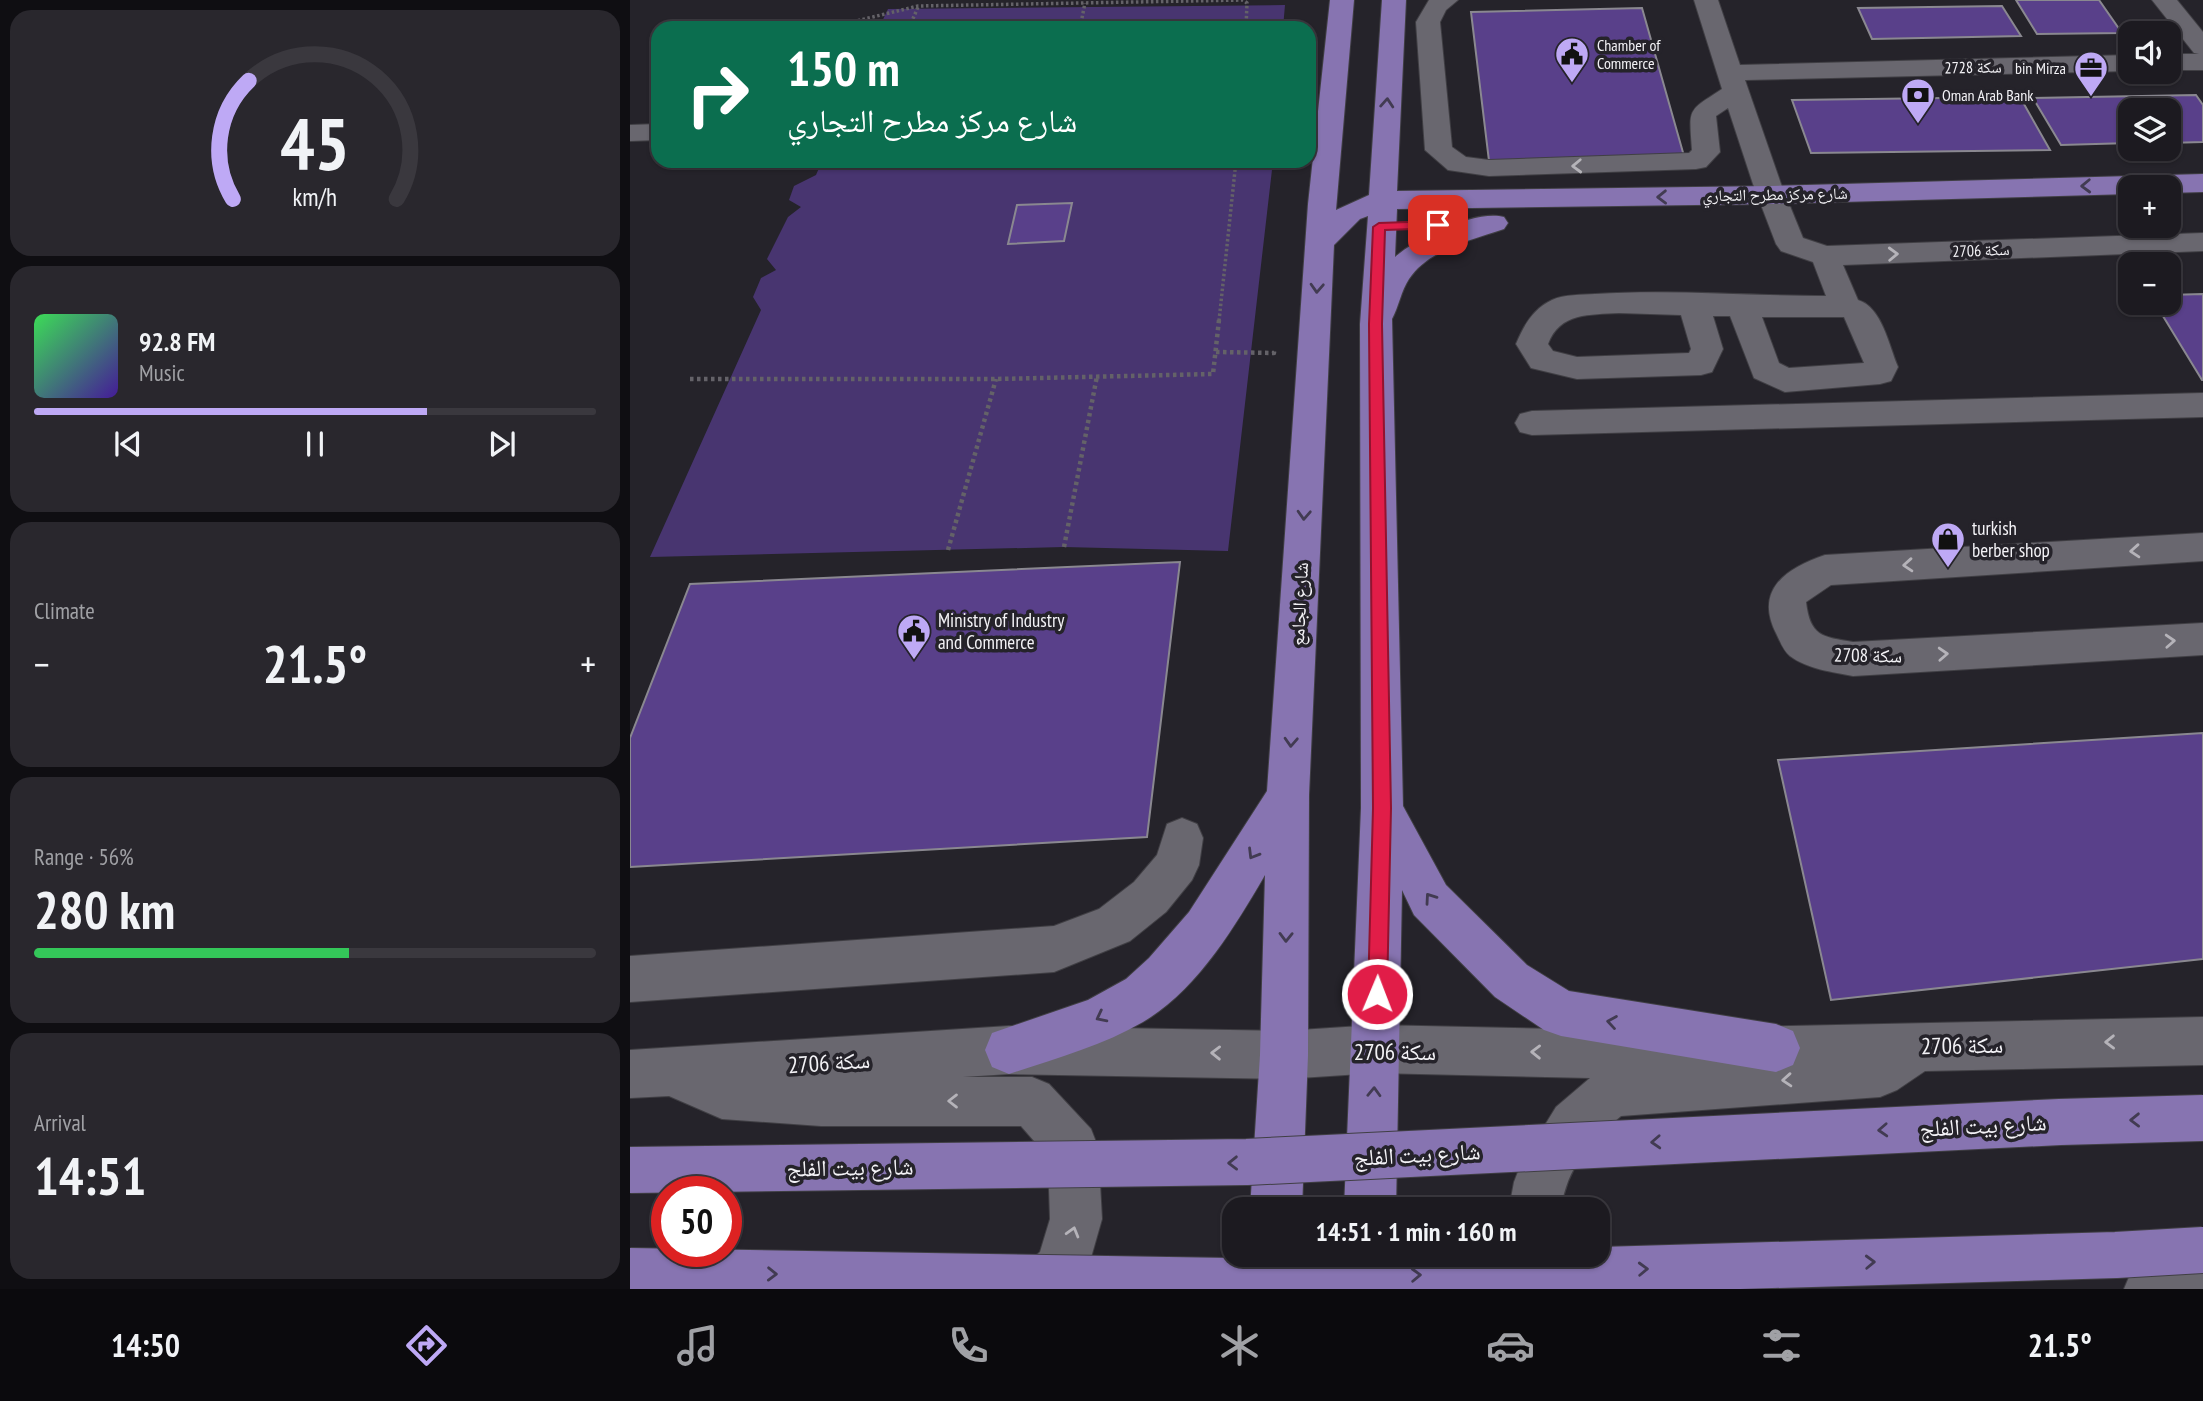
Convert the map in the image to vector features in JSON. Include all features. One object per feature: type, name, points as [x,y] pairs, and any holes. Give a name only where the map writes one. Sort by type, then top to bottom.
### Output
[{"type":"main road","name":"شارع الجامع","points":[[1277,1197],[1284,1055],[1288,795],[1320,242],[1342,0]]},
{"type":"main road","points":[[1370,1197],[1382,808],[1376,324],[1380,214],[1394,0]]},
{"type":"main road","points":[[1385,144],[1396,163],[1493,211]]},
{"type":"main road","points":[[1320,242],[1350,213],[1339,195],[1327,158]]},
{"type":"main road","name":"شارع مركز مطرح التجاري","points":[[1775,206],[2203,183]]},
{"type":"main road","points":[[2181,204],[2203,203]]},
{"type":"main road","name":"شارع مركز مطرح التجاري","points":[[1350,213],[1355,219],[1380,214],[1493,211],[1775,206],[2118,205]]},
{"type":"main road","points":[[1376,324],[1395,276],[1421,251],[1493,211]]},
{"type":"main road","points":[[1009,1050],[1091,1022],[1141,996],[1194,944],[1219,911],[1288,795]]},
{"type":"main road","points":[[1382,808],[1430,900],[1511,981],[1561,1013],[1776,1048]]},
{"type":"main road","name":"شارع بيت الفلج","points":[[630,1170],[1247,1162],[2060,1122],[2203,1118]]},
{"type":"main road","points":[[630,1271],[1228,1281],[2116,1255],[2203,1250]]},
{"type":"main road","points":[[1271,1289],[1272,1267]]},
{"type":"main road","points":[[1368,1289],[1369,1267]]},
{"type":"street","points":[[1446,0],[1436,6],[1428,22],[1438,150],[1458,164],[1489,169],[1696,162],[1706,152],[1703,113],[1735,82]]},
{"type":"street","name":"سكة 2706","points":[[1706,0],[1775,206],[1791,244],[1825,257],[2203,242]]},
{"type":"street","points":[[2164,0],[2203,48]]},
{"type":"street","points":[[2181,62],[2203,62]]},
{"type":"street","name":"سكة 2728","points":[[1735,82],[2118,64]]},
{"type":"street","points":[[630,115],[651,114]]},
{"type":"street","points":[[630,133],[651,132]]},
{"type":"street","points":[[1825,257],[1845,307]]},
{"type":"street","points":[[1694,305],[1707,349],[1701,363],[1577,368],[1542,360],[1532,344],[1539,326],[1563,307],[1619,303],[1845,307],[1855,310],[1861,316],[1882,367],[1880,373],[1784,380],[1774,377],[1765,370],[1751,325],[1740,306]]},
{"type":"street","points":[[1532,423],[2203,405]]},
{"type":"street","name":"سكة 2708","points":[[2203,547],[1825,570],[1802,583],[1787,597],[1788,622],[1800,643],[1825,655],[1853,659],[2203,639]]},
{"type":"street","points":[[630,979],[1054,949],[1114,925],[1150,897],[1177,865],[1182,838]]},
{"type":"street","name":"سكة 2706","points":[[652,1073],[1009,1050],[1284,1055],[1376,1049],[1601,1054],[1776,1048],[2203,1041]]},
{"type":"street","points":[[1537,1197],[1539,1182],[1573,1124],[1611,1092],[1880,1073],[1920,1045]]},
{"type":"street","points":[[652,1073],[722,1095],[734,1096],[821,1102],[1032,1101],[1073,1147],[1076,1219],[1062,1268],[1039,1289]]},
{"type":"street","points":[[1536,1267],[1548,1289]]},
{"type":"street","points":[[2151,1289],[2185,1289]]},
{"type":"path","points":[[856,21],[918,6],[1243,0],[1247,3],[1246,21]]},
{"type":"path","points":[[1081,21],[1085,3]]},
{"type":"path","points":[[912,21],[918,6]]},
{"type":"path","points":[[690,379],[996,379],[1213,374],[1235,168]]},
{"type":"path","points":[[1216,352],[1274,353],[1276,340]]},
{"type":"path","points":[[1064,547],[1097,376]]},
{"type":"path","points":[[948,550],[996,379]]},
{"type":"shaded area","points":[[1285,5],[1284,21],[882,21],[888,9]]},
{"type":"shaded area","points":[[819,168],[1272,168],[1228,551],[1064,547],[650,557],[761,310],[753,297],[761,278],[776,270],[767,259],[788,217],[801,207],[789,200],[794,186],[816,175]]},
{"type":"building","points":[[2016,0],[2099,0],[2118,27],[2118,33],[2037,34]]},
{"type":"building","points":[[2002,6],[2021,36],[1872,39],[1858,8]]},
{"type":"building","name":"Chamber of Commerce","points":[[1642,8],[1684,156],[1489,161],[1471,12]]},
{"type":"building","points":[[2196,95],[2203,105],[2203,142],[2181,143],[2181,98],[2118,98],[2118,143],[2061,145],[2033,98]]},
{"type":"building","name":"Oman Arab Bank","points":[[2020,97],[2050,150],[1811,153],[1792,100]]},
{"type":"building","points":[[1072,203],[1064,241],[1008,244],[1017,205]]},
{"type":"building","points":[[2203,294],[2203,380],[2162,315],[2181,315],[2181,295]]},
{"type":"building","name":"Ministry of Industry and Commerce","points":[[1180,562],[1147,837],[630,867],[630,738],[690,584]]},
{"type":"building","points":[[2203,733],[2203,959],[1831,1000],[1778,760]]},
{"type":"place","name":"Chamber of Commerce","points":[[1572,84]]},
{"type":"place","name":"bin Mirza","points":[[2091,98]]},
{"type":"place","name":"Oman Arab Bank","points":[[1918,125]]},
{"type":"place","name":"turkish berber shop","points":[[1948,569]]},
{"type":"place","name":"Ministry of Industry and Commerce","points":[[914,661]]},
{"type":"route","points":[[1377,994],[1382,808],[1376,324],[1379,227],[1438,225]]}]
